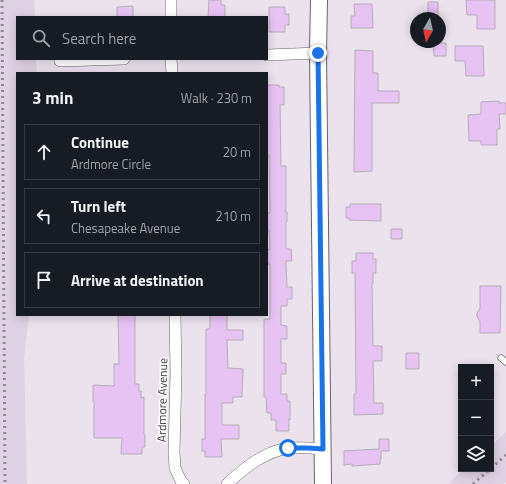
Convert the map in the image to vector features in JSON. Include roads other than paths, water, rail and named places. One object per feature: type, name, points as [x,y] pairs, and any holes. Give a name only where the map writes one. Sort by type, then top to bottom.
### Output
[{"type":"street","points":[[171,0],[171,16]]},
{"type":"street","points":[[319,0],[318,53],[323,484]]},
{"type":"street","points":[[268,55],[318,53]]},
{"type":"street","points":[[60,61],[92,60]]},
{"type":"street","points":[[171,60],[172,72]]},
{"type":"street","name":"Ardmore Avenue","points":[[175,316],[176,373],[174,452],[175,468],[184,484]]},
{"type":"street","points":[[227,484],[242,471],[265,456],[288,448],[323,449]]},
{"type":"lane","points":[[501,358],[506,362]]},
{"type":"railway","points":[[2,0],[5,484]]},
{"type":"railway","points":[[494,465],[506,455]]},
{"type":"railway","points":[[473,484],[487,472]]}]
